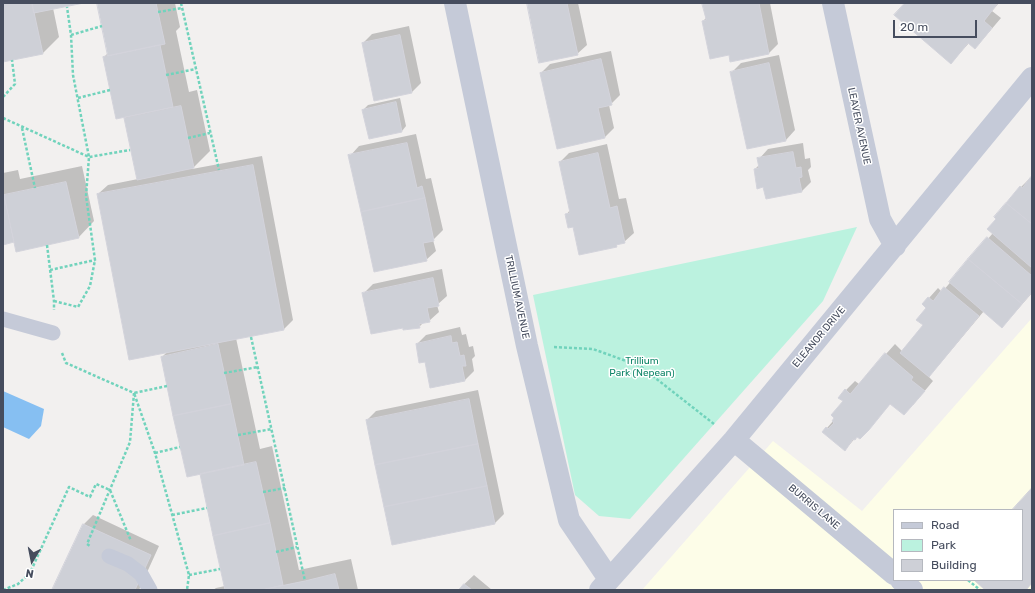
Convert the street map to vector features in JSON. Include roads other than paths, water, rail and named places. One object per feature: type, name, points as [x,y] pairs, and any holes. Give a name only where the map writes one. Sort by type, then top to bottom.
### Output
[{"type":"street","name":"TRILLIUM AVENUE","points":[[455,3],[527,346],[569,520],[604,585]]},
{"type":"street","name":"LEAVER AVENUE","points":[[833,3],[880,219],[895,246]]},
{"type":"street","name":"ELEANOR DRIVE","points":[[604,585],[734,440],[1032,78]]},
{"type":"street","name":"BURRIS LANE","points":[[734,440],[893,573]]},
{"type":"street","points":[[902,581],[912,590]]},
{"type":"lane","points":[[3,319],[53,333]]},
{"type":"lane","points":[[109,556],[128,564],[141,574],[150,590]]},
{"type":"water","points":[[3,391],[44,409],[41,426],[29,439],[3,427]]},
{"type":"park label","name":"Trillium Park (Nepean)","points":[[642,366]]}]
